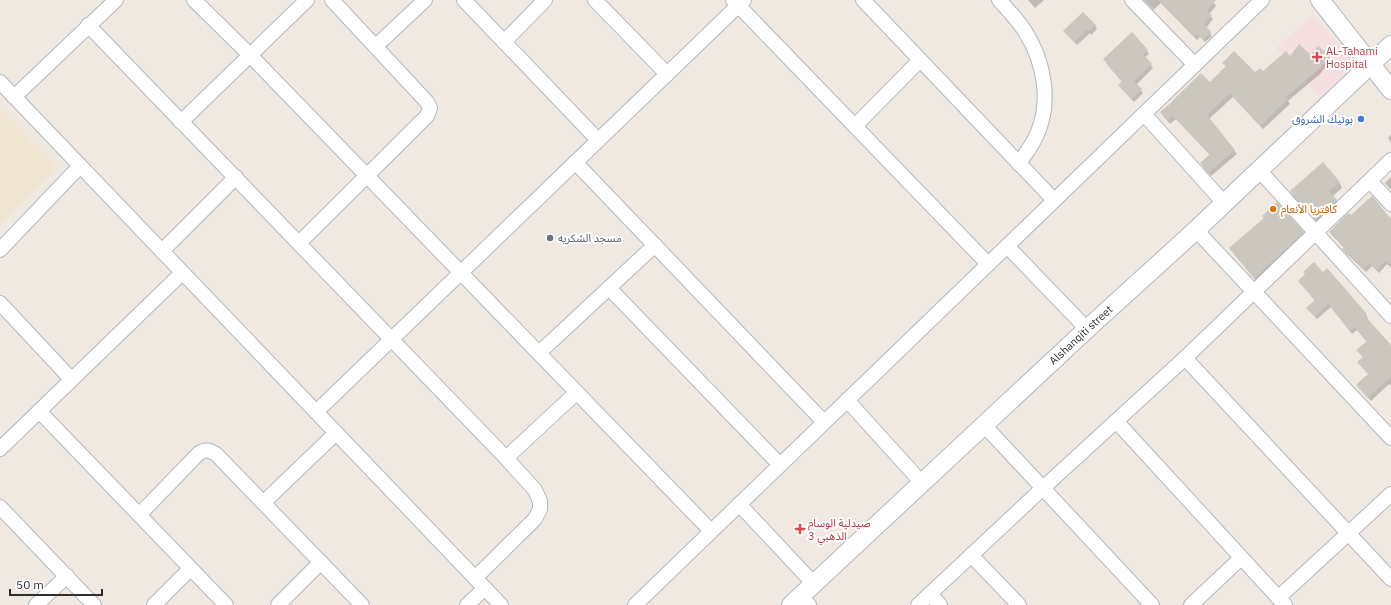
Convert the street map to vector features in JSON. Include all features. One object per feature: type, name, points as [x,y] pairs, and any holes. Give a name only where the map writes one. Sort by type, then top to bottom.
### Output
[{"type":"street","points":[[14,97],[116,0]]},
{"type":"street","points":[[194,0],[250,55],[711,531]]},
{"type":"street","points":[[181,122],[307,0]]},
{"type":"street","points":[[299,243],[426,116],[430,108],[427,102],[332,0]]},
{"type":"street","points":[[376,46],[425,0]]},
{"type":"street","points":[[464,0],[598,140]]},
{"type":"street","points":[[504,42],[545,0]]},
{"type":"street","points":[[595,0],[667,74]]},
{"type":"street","points":[[863,0],[1054,200]]},
{"type":"street","points":[[999,0],[1026,33],[1042,69],[1045,86],[1044,113],[1038,134],[1019,164]]},
{"type":"street","points":[[1132,0],[1195,65]]},
{"type":"street","points":[[635,605],[1262,0]]},
{"type":"street","points":[[1320,0],[1391,90]]},
{"type":"street","points":[[316,412],[667,74],[738,2],[988,264]]},
{"type":"street","points":[[88,25],[392,339],[535,490],[540,501],[540,509],[535,519],[480,583],[467,605]]},
{"type":"street","name":"Alshanqiti street","points":[[800,602],[814,584],[1087,329],[1196,230],[1391,45]]},
{"type":"street","points":[[855,126],[920,60]]},
{"type":"street","points":[[0,82],[501,605]]},
{"type":"street","points":[[1144,114],[1224,203]]},
{"type":"street","points":[[918,605],[1184,358],[1391,160]]},
{"type":"street","points":[[575,162],[824,422]]},
{"type":"street","points":[[0,250],[80,166]]},
{"type":"street","points":[[1259,170],[1391,316]]},
{"type":"street","points":[[162,251],[236,177]]},
{"type":"street","points":[[1370,181],[1391,204]]},
{"type":"street","points":[[1196,230],[1391,438]]},
{"type":"street","points":[[539,354],[654,245]]},
{"type":"street","points":[[1007,246],[1087,329]]},
{"type":"street","points":[[0,449],[182,273]]},
{"type":"street","points":[[609,288],[780,465]]},
{"type":"street","points":[[0,302],[72,379]]},
{"type":"street","points":[[1184,358],[1391,579]]},
{"type":"street","points":[[506,458],[576,393]]},
{"type":"street","points":[[847,400],[922,483]]},
{"type":"street","points":[[38,411],[226,605]]},
{"type":"street","points":[[1116,421],[1281,602],[1348,534],[1391,494]]},
{"type":"street","points":[[984,425],[1152,605]]},
{"type":"street","points":[[263,503],[336,434]]},
{"type":"street","points":[[139,515],[199,453],[205,450],[216,454],[362,605]]},
{"type":"street","points":[[739,504],[814,584]]},
{"type":"street","points":[[0,507],[94,605]]},
{"type":"street","points":[[971,555],[1019,605]]},
{"type":"street","points":[[1191,605],[1241,558]]},
{"type":"street","points":[[278,605],[321,562]]},
{"type":"street","points":[[154,605],[190,569]]},
{"type":"street","points":[[36,605],[67,576]]},
{"type":"street","points":[[930,594],[940,605]]},
{"type":"shaded area","name":"AL-Tahami Hospital","points":[[1313,15],[1358,66],[1321,99],[1276,48]]},
{"type":"shaded area","points":[[0,109],[58,168],[0,225]]},
{"type":"building","points":[[1158,0],[1216,0],[1207,11],[1212,15],[1204,24],[1211,32],[1203,40],[1197,34],[1194,37]]},
{"type":"building","points":[[1083,12],[1096,25],[1089,31],[1087,30],[1074,42],[1063,31]]},
{"type":"building","points":[[1132,32],[1148,50],[1143,54],[1152,64],[1134,81],[1142,89],[1132,99],[1118,85],[1122,81],[1103,59]]},
{"type":"building","points":[[1299,44],[1311,55],[1318,46],[1330,56],[1318,70],[1286,97],[1288,99],[1260,126],[1230,93],[1207,115],[1235,150],[1208,173],[1200,163],[1210,154],[1173,116],[1167,121],[1160,112],[1201,73],[1210,82],[1226,66],[1222,63],[1234,51],[1255,72],[1260,68],[1263,71],[1286,51],[1290,56]]},
{"type":"building","points":[[1323,162],[1340,182],[1329,191],[1337,200],[1316,220],[1290,191]]},
{"type":"building","points":[[1372,196],[1391,219],[1391,265],[1385,261],[1377,270],[1369,264],[1364,269],[1349,255],[1348,256],[1342,249],[1344,247],[1329,232],[1348,213],[1351,215]]},
{"type":"building","points":[[1277,202],[1304,232],[1255,278],[1229,248],[1264,218],[1262,216]]},
{"type":"building","points":[[1314,262],[1323,272],[1327,268],[1367,314],[1365,316],[1391,345],[1391,377],[1368,398],[1356,385],[1368,374],[1357,362],[1363,357],[1356,350],[1367,341],[1355,327],[1350,331],[1328,304],[1315,317],[1306,308],[1315,300],[1298,281],[1305,274],[1303,272]]},
{"type":"place","name":"AL-Tahami Hospital","points":[[1317,57]]},
{"type":"place","name":"بوتيك الشروق","points":[[1361,119]]},
{"type":"place","name":"كافتريا الأنعام","points":[[1273,209]]},
{"type":"place","name":"مسجد الشكريه","points":[[550,238]]},
{"type":"place","name":"صيدلية الوسام الذهبي 3","points":[[800,529]]}]
